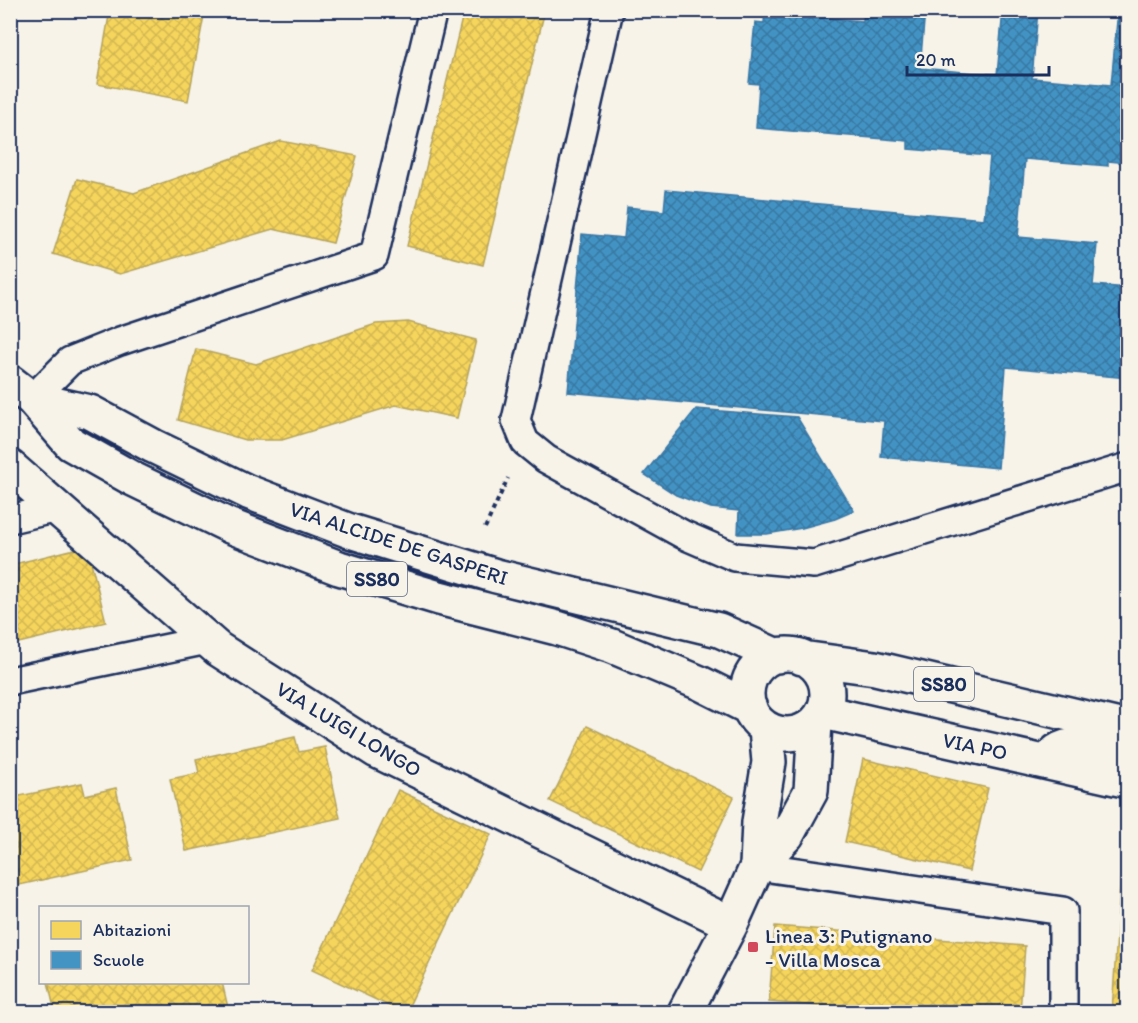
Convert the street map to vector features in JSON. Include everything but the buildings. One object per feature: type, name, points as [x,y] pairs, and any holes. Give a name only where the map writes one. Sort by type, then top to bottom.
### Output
[{"type":"main road","name":"VIA ALCIDE DE GASPERI","points":[[21,391],[90,412],[153,446],[248,492],[350,531],[496,576],[719,630],[790,657]]},
{"type":"main road","name":"VIA ALCIDE DE GASPERI","points":[[21,391],[71,444],[142,484],[230,526],[339,568],[438,598],[557,628],[612,646],[700,682],[758,718]]},
{"type":"main road","name":"VIA LUIGI LONGO","points":[[10,467],[207,640],[387,757],[731,924]]},
{"type":"main road","name":"SS80","points":[[790,657],[875,668],[1128,728]]},
{"type":"main road","name":"SS80","points":[[758,718],[778,733],[792,734],[804,730],[819,718],[826,700],[826,687],[822,675],[814,664],[790,657]]},
{"type":"main road","points":[[757,866],[759,822],[769,762],[758,718],[747,695],[748,683],[755,670],[764,662],[790,657]]},
{"type":"main road","points":[[1084,717],[1128,718]]},
{"type":"main road","points":[[685,1012],[731,924],[757,866],[787,834],[811,792],[819,718]]},
{"type":"main road","name":"VIA PO","points":[[819,718],[1047,762],[1128,781]]},
{"type":"main road","points":[[1047,762],[1058,751],[1070,747],[1084,746],[1128,756]]},
{"type":"lane","points":[[21,391],[70,361],[120,341],[374,256],[433,10]]},
{"type":"lane","points":[[609,10],[516,420],[525,442],[546,459],[684,535],[735,557],[813,564],[1128,467]]},
{"type":"lane","points":[[10,519],[57,508]]},
{"type":"lane","points":[[10,681],[207,640]]},
{"type":"lane","points":[[757,866],[1063,911],[1063,1012]]},
{"type":"path","points":[[481,538],[525,442]]},
{"type":"place","name":"Linea 3: Putignano - Villa Mosca","points":[[753,947]]}]
